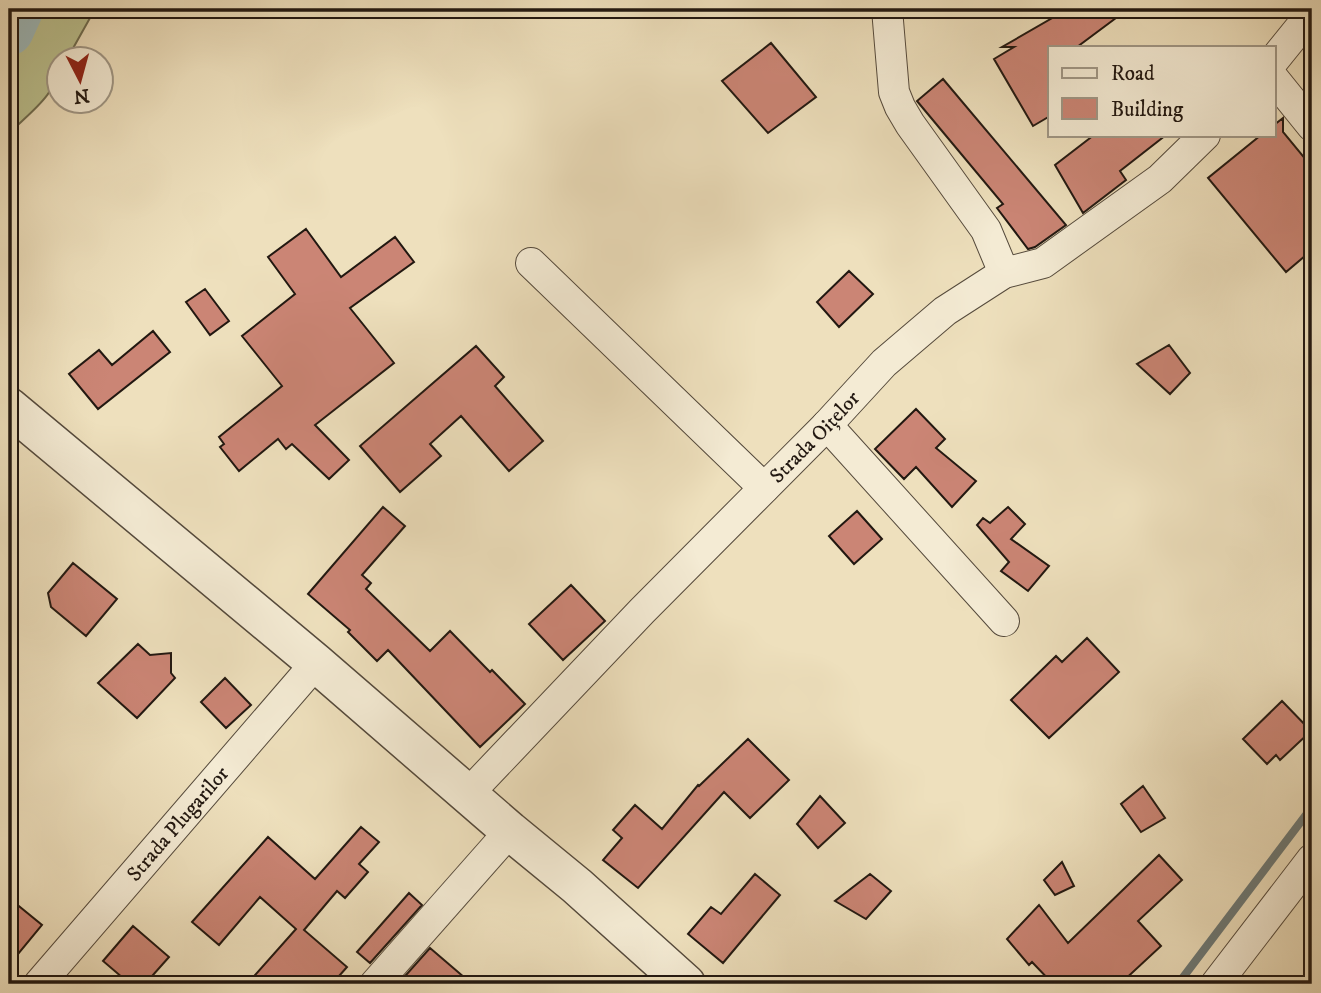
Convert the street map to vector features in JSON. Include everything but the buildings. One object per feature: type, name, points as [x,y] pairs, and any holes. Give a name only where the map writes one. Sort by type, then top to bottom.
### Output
[{"type":"street","points":[[887,9],[894,92],[900,107],[986,230],[1004,273]]},
{"type":"street","points":[[1276,58],[1312,13]]},
{"type":"street","points":[[1276,81],[1312,126]]},
{"type":"street","name":"Strada Oițelor","points":[[467,795],[884,363],[945,311],[1004,273],[1044,263],[1160,179],[1204,136]]},
{"type":"street","points":[[531,263],[764,488]]},
{"type":"street","points":[[9,407],[316,663],[467,795],[577,886],[686,984]]},
{"type":"street","points":[[827,425],[1004,621]]},
{"type":"street","name":"Strada Plugarilor","points":[[39,984],[316,663]]},
{"type":"street","points":[[375,984],[510,831]]},
{"type":"street","points":[[1216,984],[1312,859]]},
{"type":"green space","points":[[9,9],[95,9],[74,46],[46,46],[46,97],[9,133]]},
{"type":"waterway","points":[[9,31],[19,9]]},
{"type":"waterway","points":[[1178,984],[1312,807]]}]
